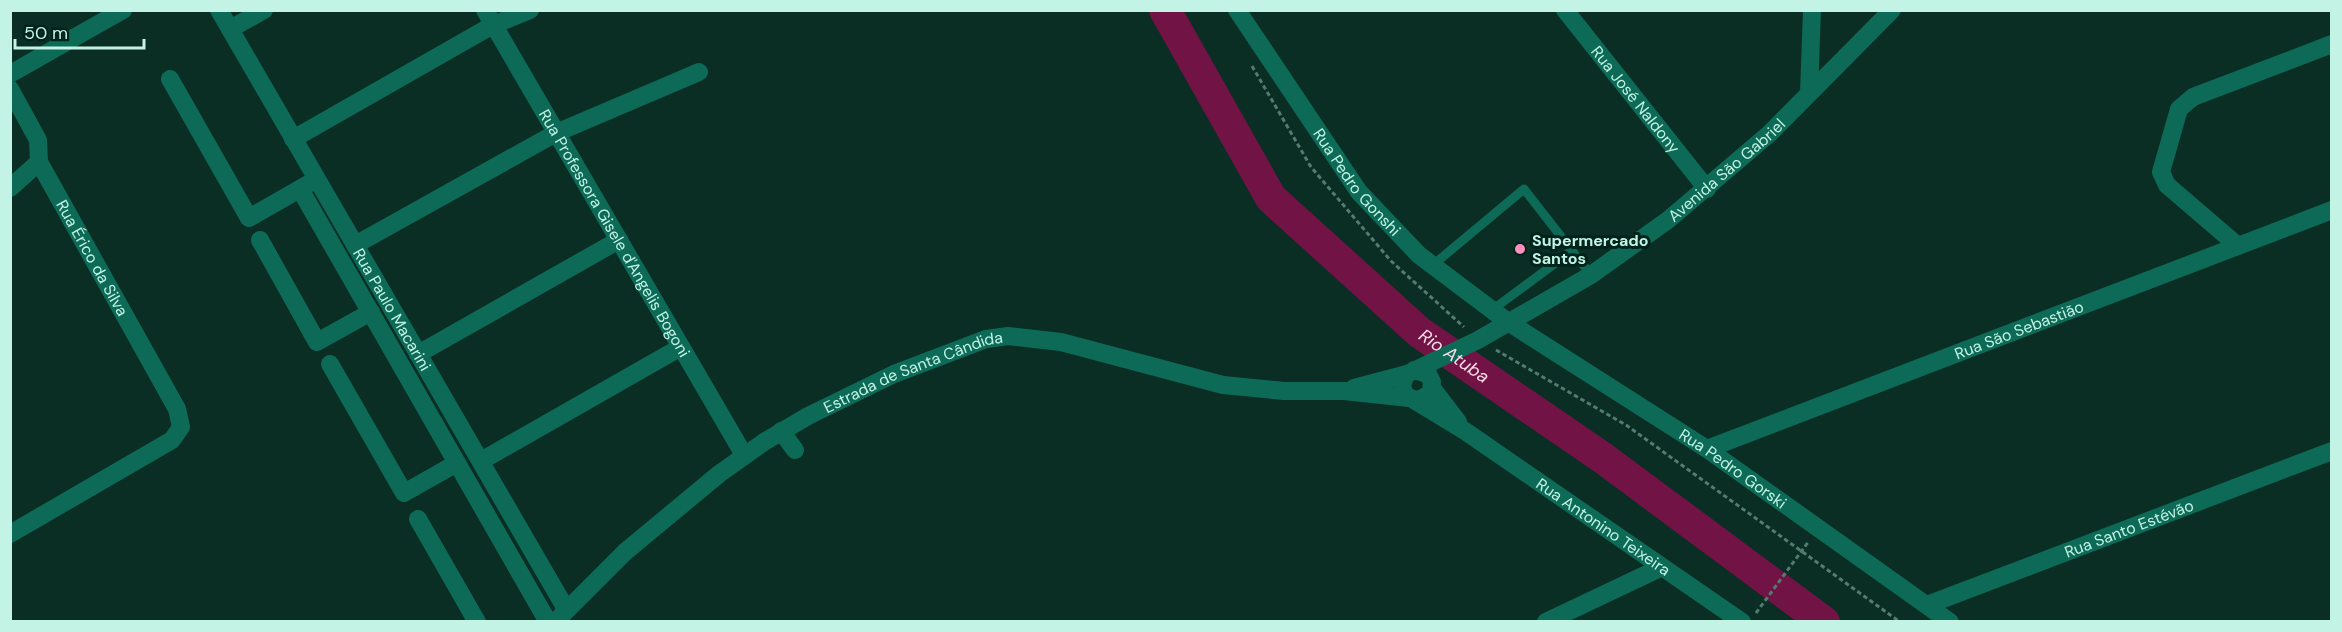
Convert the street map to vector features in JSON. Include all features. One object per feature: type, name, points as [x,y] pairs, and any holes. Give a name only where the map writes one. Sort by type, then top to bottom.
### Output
[{"type":"street","points":[[10,74],[123,10]]},
{"type":"street","name":"Rua Paulo Macarini","points":[[219,10],[481,461],[561,615]]},
{"type":"street","points":[[230,29],[264,10]]},
{"type":"street","points":[[293,139],[489,18],[530,10]]},
{"type":"street","name":"Rua Pedro Gonshi","points":[[1238,10],[1359,192],[1419,255],[1508,322]]},
{"type":"street","name":"Rua José Naldony","points":[[1565,10],[1707,189]]},
{"type":"street","points":[[1809,93],[1812,10]]},
{"type":"street","name":"Avenida São Gabriel","points":[[1446,355],[1478,340],[1591,275],[1668,220],[1769,134],[1892,10]]},
{"type":"street","name":"Rua Professora Gisele d'Angelis Bogoni","points":[[489,18],[744,455]]},
{"type":"street","points":[[2238,246],[2167,185],[2161,171],[2179,109],[2193,97],[2331,44]]},
{"type":"street","points":[[355,245],[556,133],[699,72]]},
{"type":"street","points":[[170,79],[249,218],[317,180]]},
{"type":"street","name":"Rua Érico da Silva","points":[[10,89],[38,140],[39,162],[177,409],[181,427],[172,440],[10,534]]},
{"type":"street","points":[[10,188],[39,162]]},
{"type":"street","points":[[300,189],[548,621]]},
{"type":"street","name":"Rua São Sebastião","points":[[1707,449],[2331,210]]},
{"type":"street","points":[[260,240],[317,342],[370,312]]},
{"type":"street","points":[[418,354],[619,240]]},
{"type":"street","name":"Rua Pedro Gorski","points":[[1508,322],[1707,449],[1950,621]]},
{"type":"street","name":"Estrada de Santa Cândida","points":[[561,615],[625,552],[744,455],[781,431],[894,374],[986,339],[1008,336],[1061,342],[1223,385],[1284,391],[1344,391],[1411,399]]},
{"type":"street","points":[[481,461],[681,347]]},
{"type":"street","points":[[1432,385],[1428,374],[1411,372],[1402,386],[1411,399],[1424,399],[1432,385],[1446,355]]},
{"type":"street","name":"Estrada de Santa Cândida","points":[[1344,391],[1411,372],[1446,355]]},
{"type":"street","points":[[330,364],[404,493],[457,463]]},
{"type":"street","name":"Rua Antonino Teixeira","points":[[1432,385],[1465,431]]},
{"type":"street","name":"Rua Antonino Teixeira","points":[[1411,399],[1465,431],[1742,621]]},
{"type":"street","points":[[781,431],[795,450]]},
{"type":"street","name":"Rua Santo Estévão","points":[[1927,605],[2331,451]]},
{"type":"street","points":[[418,519],[477,621]]},
{"type":"street","points":[[1546,621],[1662,567]]},
{"type":"lane","points":[[1433,265],[1524,189],[1591,275]]},
{"type":"lane","points":[[1492,310],[1572,251]]},
{"type":"path","points":[[1762,605],[1819,528]]},
{"type":"waterway","name":"Rio Atuba","points":[[1165,10],[1271,198],[1419,332],[1603,458],[1824,622]]},
{"type":"place","name":"Supermercado Santos","points":[[1520,249]]}]
